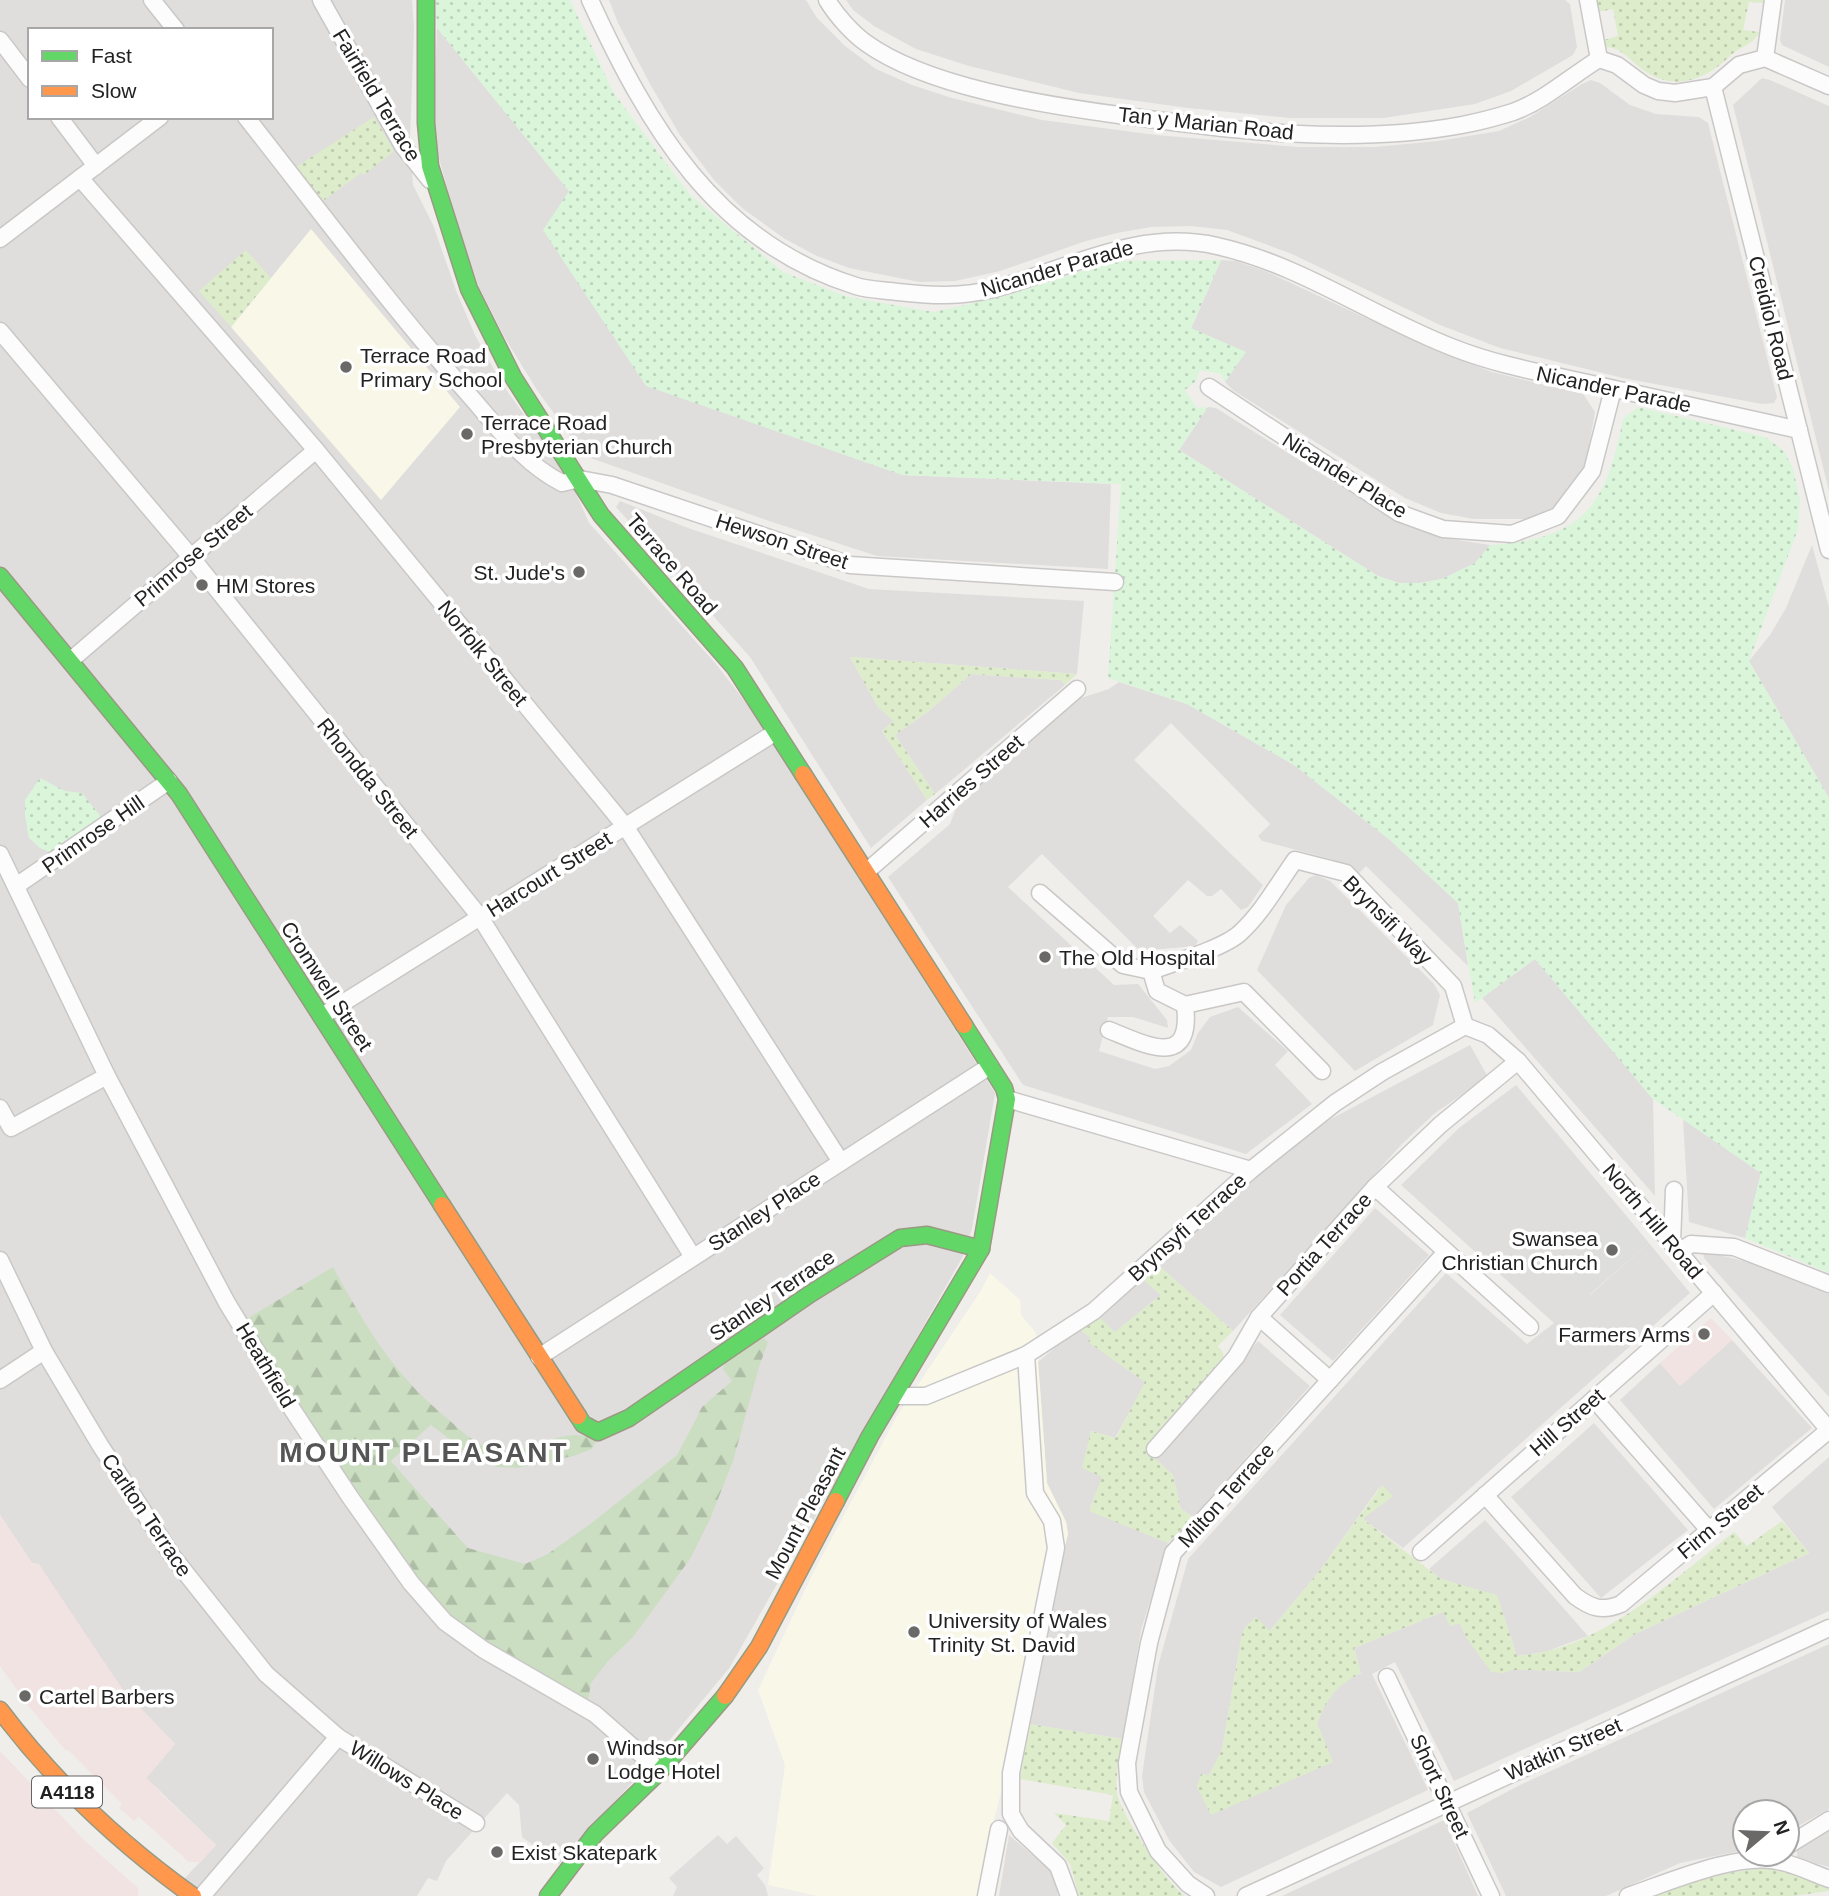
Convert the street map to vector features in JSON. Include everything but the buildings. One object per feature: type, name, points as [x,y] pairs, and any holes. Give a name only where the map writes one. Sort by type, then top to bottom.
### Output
[{"type":"street","points":[[152,0],[174,28]]},
{"type":"street","name":"Fairfield Terrace","points":[[321,0],[403,146],[437,188]]},
{"type":"street","name":"Terrace Road","points":[[426,0],[426,138],[437,188],[469,289],[513,377],[601,515],[735,668],[1004,1088],[1007,1099]]},
{"type":"street","name":"Nicander Parade","points":[[590,0],[620,67],[646,111],[670,147],[720,208],[776,250],[859,287],[959,296],[996,288],[1115,248],[1165,241],[1213,245],[1260,257],[1452,347],[1501,364],[1799,430]]},
{"type":"street","name":"Tan y Marian Road","points":[[827,0],[833,10],[865,43],[906,65],[950,81],[1077,109],[1219,129],[1348,135],[1462,125],[1514,111],[1599,59]]},
{"type":"street","points":[[1588,0],[1599,59],[1617,65],[1644,85],[1658,91],[1692,92],[1713,87],[1739,65],[1765,58],[1829,86]]},
{"type":"street","points":[[1765,58],[1773,0]]},
{"type":"street","points":[[0,40],[28,76]]},
{"type":"street","name":"Creidiol Road","points":[[1713,87],[1829,550]]},
{"type":"street","points":[[61,119],[96,166]]},
{"type":"street","points":[[0,239],[157,119]]},
{"type":"street","points":[[248,119],[416,334],[520,452],[541,473],[562,483],[580,479]]},
{"type":"street","name":"Norfolk Street","points":[[80,178],[316,450],[625,826],[841,1162]]},
{"type":"street","name":"Rhondda Street","points":[[0,331],[191,556],[480,918],[693,1258]]},
{"type":"street","name":"Nicander Place","points":[[1209,387],[1399,513],[1443,529],[1512,534],[1558,516],[1592,471],[1613,389]]},
{"type":"street","name":"Primrose Street","points":[[71,660],[316,450]]},
{"type":"street","name":"Hewson Street","points":[[580,479],[612,485],[850,565],[1115,582]]},
{"type":"street","name":"Cromwell Street","points":[[0,576],[169,780],[583,1424],[598,1432]]},
{"type":"street","name":"Harries Street","points":[[866,872],[1077,689]]},
{"type":"street","name":"Harcourt Street","points":[[322,1016],[776,732]]},
{"type":"street","name":"Primrose Hill","points":[[16,886],[169,780]]},
{"type":"street","name":"Heathfield","points":[[0,854],[107,1076],[227,1303],[292,1409],[411,1583],[445,1622],[484,1650],[595,1714],[660,1771]]},
{"type":"street","name":"Brynsifi Way","points":[[1151,971],[1194,956],[1238,935],[1264,905],[1296,860],[1346,873],[1453,986],[1465,1026]]},
{"type":"street","points":[[1040,892],[1123,965],[1151,971],[1157,991],[1185,1005],[1244,992],[1322,1071]]},
{"type":"street","points":[[1109,1030],[1160,1050],[1171,1047],[1181,1039],[1187,1024],[1185,1005]]},
{"type":"street","name":"North Hill Road","points":[[1465,1026],[1488,1035],[1518,1061],[1829,1430]]},
{"type":"street","name":"Brynsyfi Terrace","points":[[895,1396],[926,1395],[1026,1355],[1094,1311],[1251,1170],[1335,1103],[1382,1072],[1465,1026]]},
{"type":"street","name":"Portia Terrace","points":[[1155,1449],[1236,1357],[1259,1317],[1375,1187],[1440,1125],[1518,1061]]},
{"type":"street","name":"Stanley Place","points":[[539,1357],[990,1066]]},
{"type":"street","points":[[0,1108],[11,1128],[107,1076]]},
{"type":"street","points":[[1007,1099],[1251,1170]]},
{"type":"street","name":"Mount Pleasant","points":[[548,1896],[595,1834],[660,1771],[737,1681],[759,1647],[870,1436],[981,1249],[1007,1099]]},
{"type":"street","points":[[1375,1187],[1530,1327]]},
{"type":"street","points":[[1674,1190],[1676,1248],[1691,1244],[1734,1247],[1829,1284]]},
{"type":"street","name":"Stanley Terrace","points":[[598,1432],[629,1418],[810,1294],[900,1238],[927,1235],[981,1249]]},
{"type":"street","name":"Milton Terrace","points":[[1206,1896],[1188,1884],[1158,1852],[1129,1792],[1128,1763],[1149,1643],[1173,1553],[1447,1252]]},
{"type":"street","name":"Carlton Terrace","points":[[0,1260],[44,1351],[100,1445],[173,1557],[266,1674],[338,1737]]},
{"type":"street","name":"Hill Street","points":[[1421,1552],[1714,1293]]},
{"type":"street","points":[[1259,1317],[1330,1380]]},
{"type":"street","points":[[0,1380],[44,1351]]},
{"type":"street","points":[[1026,1355],[1035,1493],[1052,1521],[1056,1548],[1011,1773],[1011,1814],[1021,1830],[1058,1866],[1069,1896]]},
{"type":"street","points":[[1594,1399],[1709,1530]]},
{"type":"street","name":"Firm Street","points":[[1485,1495],[1575,1596],[1590,1607],[1608,1609],[1621,1604],[1829,1430]]},
{"type":"street","name":"Watkin Street","points":[[1246,1896],[1829,1628]]},
{"type":"street","name":"Short Street","points":[[1387,1677],[1491,1896]]},
{"type":"street","name":"A4118","points":[[0,1710],[52,1777],[87,1813],[146,1863],[193,1896]]},
{"type":"street","points":[[202,1896],[338,1737]]},
{"type":"street","name":"Willows Place","points":[[338,1737],[476,1823]]},
{"type":"street","points":[[1801,1837],[1829,1820]]},
{"type":"street","points":[[986,1896],[999,1829]]},
{"type":"street","points":[[146,1863],[167,1896]]},
{"type":"street","points":[[1628,1896],[1714,1867],[1731,1864]]},
{"type":"street","points":[[1801,1867],[1829,1880]]},
{"type":"shaded area","points":[[0,0],[412,0],[414,29],[410,138],[413,185],[433,225],[475,335],[502,384],[562,461],[589,523],[716,664],[760,721],[995,1093],[972,1229],[962,1258],[730,1667],[658,1754],[559,1864],[522,1837],[519,1805],[507,1793],[446,1861],[437,1881],[428,1878],[417,1896],[212,1896],[184,1879],[216,1845],[146,1778],[175,1744],[123,1690],[35,1563],[32,1563],[0,1515]]},
{"type":"shaded area","points":[[609,0],[806,0],[817,18],[845,46],[876,69],[912,85],[952,98],[1042,120],[1156,135],[1298,147],[1375,147],[1438,141],[1499,131],[1530,117],[1582,84],[1591,80],[1600,83],[1630,105],[1656,114],[1699,117],[1708,123],[1777,397],[1774,403],[1762,404],[1623,378],[1500,348],[1440,325],[1292,254],[1227,230],[1191,226],[1151,227],[1117,233],[1000,271],[955,281],[919,282],[849,268],[817,256],[785,239],[742,208],[714,180],[680,135],[650,84]]},
{"type":"shaded area","points":[[846,0],[1565,0],[1570,4],[1577,47],[1573,55],[1511,91],[1475,104],[1384,118],[1290,118],[1079,93],[969,66],[916,49],[874,26],[853,10]]},
{"type":"shaded area","points":[[1785,0],[1829,0],[1829,67],[1782,45],[1780,40]]},
{"type":"shaded area","points":[[437,28],[569,191],[902,475],[1111,484],[1108,569],[877,556],[585,456],[537,390],[505,338],[479,287],[455,217],[433,136]]},
{"type":"shaded area","points":[[1762,78],[1829,106],[1829,491],[1733,105]]},
{"type":"shaded area","name":"Terrace Road Primary School","points":[[311,229],[460,407],[381,500],[231,327]]},
{"type":"shaded area","points":[[1221,260],[1236,261],[1265,271],[1430,348],[1492,372],[1583,394],[1595,412],[1586,463],[1577,486],[1551,509],[1527,519],[1474,519],[1441,513],[1405,498],[1234,391],[1225,382],[1245,352],[1191,329]]},
{"type":"shaded area","points":[[1208,407],[1216,408],[1406,524],[1438,537],[1490,545],[1475,563],[1442,579],[1399,583],[1378,576],[1179,450]]},
{"type":"shaded area","points":[[620,501],[688,528],[869,589],[1084,601],[1077,674],[850,657],[878,707],[893,720],[882,731],[927,800],[871,848],[750,657],[616,507]]},
{"type":"shaded area","points":[[1812,545],[1829,607],[1829,798],[1749,661],[1770,635],[1786,608]]},
{"type":"shaded area","points":[[971,674],[1061,680],[1065,685],[935,794],[895,735],[929,711]]},
{"type":"shaded area","points":[[1119,682],[1187,704],[1294,765],[1390,840],[1458,903],[1468,966],[1366,866],[1357,875],[1331,859],[1262,841],[1258,836],[1270,824],[1171,723],[1134,760],[1263,885],[1248,907],[1241,910],[1221,889],[1212,896],[1207,896],[1188,880],[1153,916],[1170,933],[1180,925],[1198,941],[1195,946],[1140,951],[1042,854],[1008,887],[1114,985],[1138,984],[1167,1020],[1168,1028],[1133,1017],[1108,1017],[1099,1051],[1155,1069],[1169,1066],[1191,1050],[1198,1033],[1210,1017],[1238,1007],[1288,1051],[1275,1065],[1312,1104],[1246,1154],[1023,1085],[888,877],[950,824],[960,798],[1081,698],[1109,689]]},
{"type":"shaded area","points":[[1316,875],[1330,881],[1434,984],[1440,995],[1433,1025],[1355,1071],[1257,970],[1286,905],[1309,878]]},
{"type":"shaded area","points":[[1535,959],[1653,1099],[1655,1196],[1482,998]]},
{"type":"shaded area","points":[[1470,1045],[1488,1077],[1435,1113],[1402,1144],[1233,1331],[1158,1265],[1221,1201],[1329,1120]]},
{"type":"shaded area","points":[[1516,1085],[1624,1213],[1564,1266],[1590,1295],[1649,1243],[1690,1293],[1403,1548],[1363,1519],[1381,1485],[1321,1569],[1269,1632],[1246,1626],[1242,1634],[1222,1750],[1209,1775],[1211,1814],[1332,1762],[1317,1723],[1327,1699],[1344,1682],[1361,1673],[1354,1648],[1443,1612],[1460,1623],[1466,1637],[1502,1673],[1512,1670],[1579,1672],[1635,1634],[1809,1553],[1772,1507],[1829,1457],[1829,1611],[1454,1781],[1395,1662],[1372,1674],[1428,1790],[1221,1887],[1194,1872],[1169,1840],[1144,1792],[1142,1776],[1158,1666],[1188,1559],[1446,1273],[1527,1344],[1554,1323],[1401,1185],[1459,1128]]},
{"type":"shaded area","points":[[1683,1119],[1761,1173],[1745,1238],[1689,1222]]},
{"type":"shaded area","points":[[1375,1208],[1429,1255],[1333,1361],[1280,1315]]},
{"type":"shaded area","name":"Swansea Christian Church","points":[[1624,1213],[1649,1243],[1589,1295],[1564,1265]]},
{"type":"shaded area","points":[[1703,1251],[1780,1270],[1829,1294],[1829,1397],[1704,1258]]},
{"type":"shaded area","name":"University of Wales Trinity St. David","points":[[990,1273],[1020,1300],[1021,1315],[1036,1333],[1047,1483],[1066,1522],[1068,1534],[989,1839],[978,1896],[817,1896],[768,1885],[785,1765],[758,1690],[813,1573],[897,1416]]},
{"type":"shaded area","points":[[1144,1280],[1161,1295],[1114,1333],[1096,1314]]},
{"type":"shaded area","points":[[1711,1318],[1732,1340],[1680,1386],[1660,1363]]},
{"type":"shaded area","points":[[1078,1328],[1091,1338],[1089,1342],[1146,1382],[1115,1438],[1092,1431],[1103,1477],[1089,1510],[1168,1543],[1141,1630],[1123,1739],[1029,1724],[1046,1625],[1068,1534],[1066,1522],[1047,1483],[1038,1362]]},
{"type":"shaded area","points":[[1732,1340],[1812,1428],[1714,1509],[1620,1400],[1660,1363],[1680,1386]]},
{"type":"shaded area","points":[[1258,1341],[1310,1386],[1193,1517],[1181,1509],[1173,1475],[1154,1458]]},
{"type":"shaded area","points":[[681,1395],[698,1415],[677,1455],[590,1524],[546,1555],[525,1564],[468,1548],[391,1461],[431,1425],[476,1460],[496,1467],[518,1468],[574,1456],[592,1449],[599,1438]]},
{"type":"shaded area","points":[[1594,1423],[1688,1530],[1601,1598],[1511,1497]]},
{"type":"shaded area","points":[[0,1515],[32,1563],[39,1564],[123,1690],[175,1744],[146,1778],[216,1845],[201,1862],[189,1862],[139,1817],[134,1821],[119,1808],[122,1804],[68,1750],[66,1751],[0,1666]]},
{"type":"shaded area","points":[[1485,1520],[1588,1636],[1545,1652],[1517,1656],[1497,1596],[1441,1579],[1429,1569]]},
{"type":"shaded area","points":[[1829,1644],[1829,1809],[1801,1824],[1801,1798],[1731,1798],[1731,1853],[1680,1863],[1606,1896],[1506,1896],[1467,1813],[1520,1785]]},
{"type":"shaded area","points":[[0,1751],[85,1841],[138,1888],[138,1896],[0,1896]]},
{"type":"shaded area","points":[[1444,1820],[1478,1896],[1282,1896]]},
{"type":"shaded area","points":[[1829,1829],[1829,1867],[1801,1859],[1801,1845]]},
{"type":"shaded area","points":[[718,1835],[727,1844],[736,1836],[764,1868],[757,1875],[765,1885],[768,1896],[673,1896],[677,1887],[669,1878]]},
{"type":"shaded area","points":[[1009,1835],[1052,1872],[1058,1896],[999,1896]]},
{"type":"green space","points":[[435,0],[570,0],[613,92],[690,195],[783,272],[848,297],[934,312],[1005,296],[1114,261],[1221,260],[1191,328],[1246,352],[1225,382],[1221,374],[1200,370],[1196,381],[1185,390],[1197,408],[1208,407],[1179,450],[1378,576],[1399,583],[1442,579],[1475,563],[1490,545],[1548,535],[1568,526],[1585,513],[1598,496],[1608,475],[1623,419],[1638,407],[1765,437],[1784,451],[1793,469],[1800,500],[1798,529],[1749,661],[1829,798],[1829,1273],[1745,1238],[1761,1173],[1653,1099],[1535,959],[1475,1003],[1458,903],[1390,840],[1294,765],[1187,704],[1108,678],[1121,484],[902,475],[646,386],[543,230],[569,191],[437,28]]},
{"type":"green space","points":[[1597,0],[1764,0],[1763,3],[1749,2],[1743,30],[1759,32],[1753,40],[1698,78],[1674,82],[1650,74],[1619,51],[1606,47],[1604,40],[1618,36],[1613,9],[1598,12]]},
{"type":"green space","points":[[374,117],[394,151],[364,175],[361,173],[323,201],[296,167]]},
{"type":"green space","points":[[246,250],[271,278],[231,327],[199,291]]},
{"type":"green space","points":[[850,657],[1077,674],[1065,685],[1061,680],[971,674],[929,711],[895,735],[935,794],[927,800],[882,731],[893,720],[878,707]]},
{"type":"green space","points":[[40,778],[65,791],[82,793],[102,818],[52,853],[40,848],[29,838],[25,816],[25,800]]},
{"type":"green space","points":[[1158,1265],[1233,1331],[1218,1346],[1223,1352],[1224,1362],[1145,1449],[1173,1475],[1181,1509],[1193,1517],[1168,1543],[1089,1511],[1102,1477],[1082,1468],[1091,1431],[1116,1438],[1145,1382],[1088,1342],[1091,1338],[1078,1328],[1096,1314],[1115,1332],[1161,1295],[1144,1280]]},
{"type":"green space","points":[[333,1267],[370,1331],[396,1368],[429,1403],[475,1441],[487,1448],[503,1452],[524,1449],[567,1436],[598,1438],[592,1449],[574,1456],[518,1468],[496,1467],[476,1460],[431,1425],[391,1461],[468,1548],[546,1555],[677,1455],[702,1407],[732,1381],[723,1369],[726,1359],[763,1338],[768,1342],[733,1461],[710,1519],[690,1559],[633,1637],[608,1661],[591,1683],[588,1700],[527,1669],[455,1621],[429,1594],[368,1517],[243,1321]]},
{"type":"green space","points":[[1382,1485],[1393,1496],[1363,1519],[1441,1579],[1497,1595],[1517,1656],[1548,1651],[1606,1627],[1660,1591],[1734,1532],[1747,1546],[1782,1521],[1809,1553],[1635,1634],[1579,1672],[1491,1672],[1466,1637],[1460,1623],[1450,1626],[1443,1612],[1354,1648],[1361,1673],[1334,1693],[1317,1723],[1333,1762],[1211,1815],[1197,1787],[1201,1774],[1209,1775],[1222,1750],[1242,1634],[1246,1626],[1256,1617],[1270,1631],[1321,1569]]},
{"type":"green space","points":[[1029,1724],[1123,1739],[1117,1780],[1120,1803],[1157,1864],[1185,1896],[1079,1896],[1070,1864],[1052,1843],[1066,1825],[1054,1813],[1109,1821],[1113,1795],[1020,1779]]},
{"type":"green space","points":[[1764,1868],[1788,1872],[1829,1888],[1829,1891],[1793,1896],[1650,1896],[1713,1875]]},
{"type":"traffic: fast","points":[[426,0],[426,123],[430,166],[469,289],[513,377],[601,515],[735,668],[803,774]]},
{"type":"traffic: fast","points":[[0,576],[179,794],[442,1205]]},
{"type":"traffic: fast","points":[[836,1501],[870,1436],[981,1249],[1007,1099],[1004,1088],[964,1025]]},
{"type":"traffic: fast","points":[[578,1416],[583,1424],[598,1432],[629,1418],[810,1294],[900,1238],[927,1235],[981,1249]]},
{"type":"traffic: fast","points":[[548,1896],[595,1834],[660,1771],[725,1696]]},
{"type":"traffic: slow","points":[[803,774],[964,1025]]},
{"type":"traffic: slow","points":[[442,1205],[578,1416]]},
{"type":"traffic: slow","points":[[725,1696],[759,1647],[836,1501]]},
{"type":"traffic: slow","points":[[0,1710],[43,1762],[89,1810],[139,1855],[193,1896]]},
{"type":"place","name":"Terrace Road Primary School","points":[[346,367]]},
{"type":"place","name":"Terrace Road Presbyterian Church","points":[[467,434]]},
{"type":"place","name":"St. Jude's","points":[[579,572]]},
{"type":"place","name":"HM Stores","points":[[202,585]]},
{"type":"place","name":"The Old Hospital","points":[[1045,957]]},
{"type":"place","name":"Swansea Christian Church","points":[[1612,1250]]},
{"type":"place","name":"Farmers Arms","points":[[1704,1334]]},
{"type":"place","name":"University of Wales Trinity St. David","points":[[914,1632]]},
{"type":"place","name":"Cartel Barbers","points":[[25,1696]]},
{"type":"place","name":"Windsor Lodge Hotel","points":[[593,1759]]},
{"type":"place","name":"Exist Skatepark","points":[[497,1852]]},
{"type":"district","name":"MOUNT PLEASANT","points":[[424,1452]]}]
